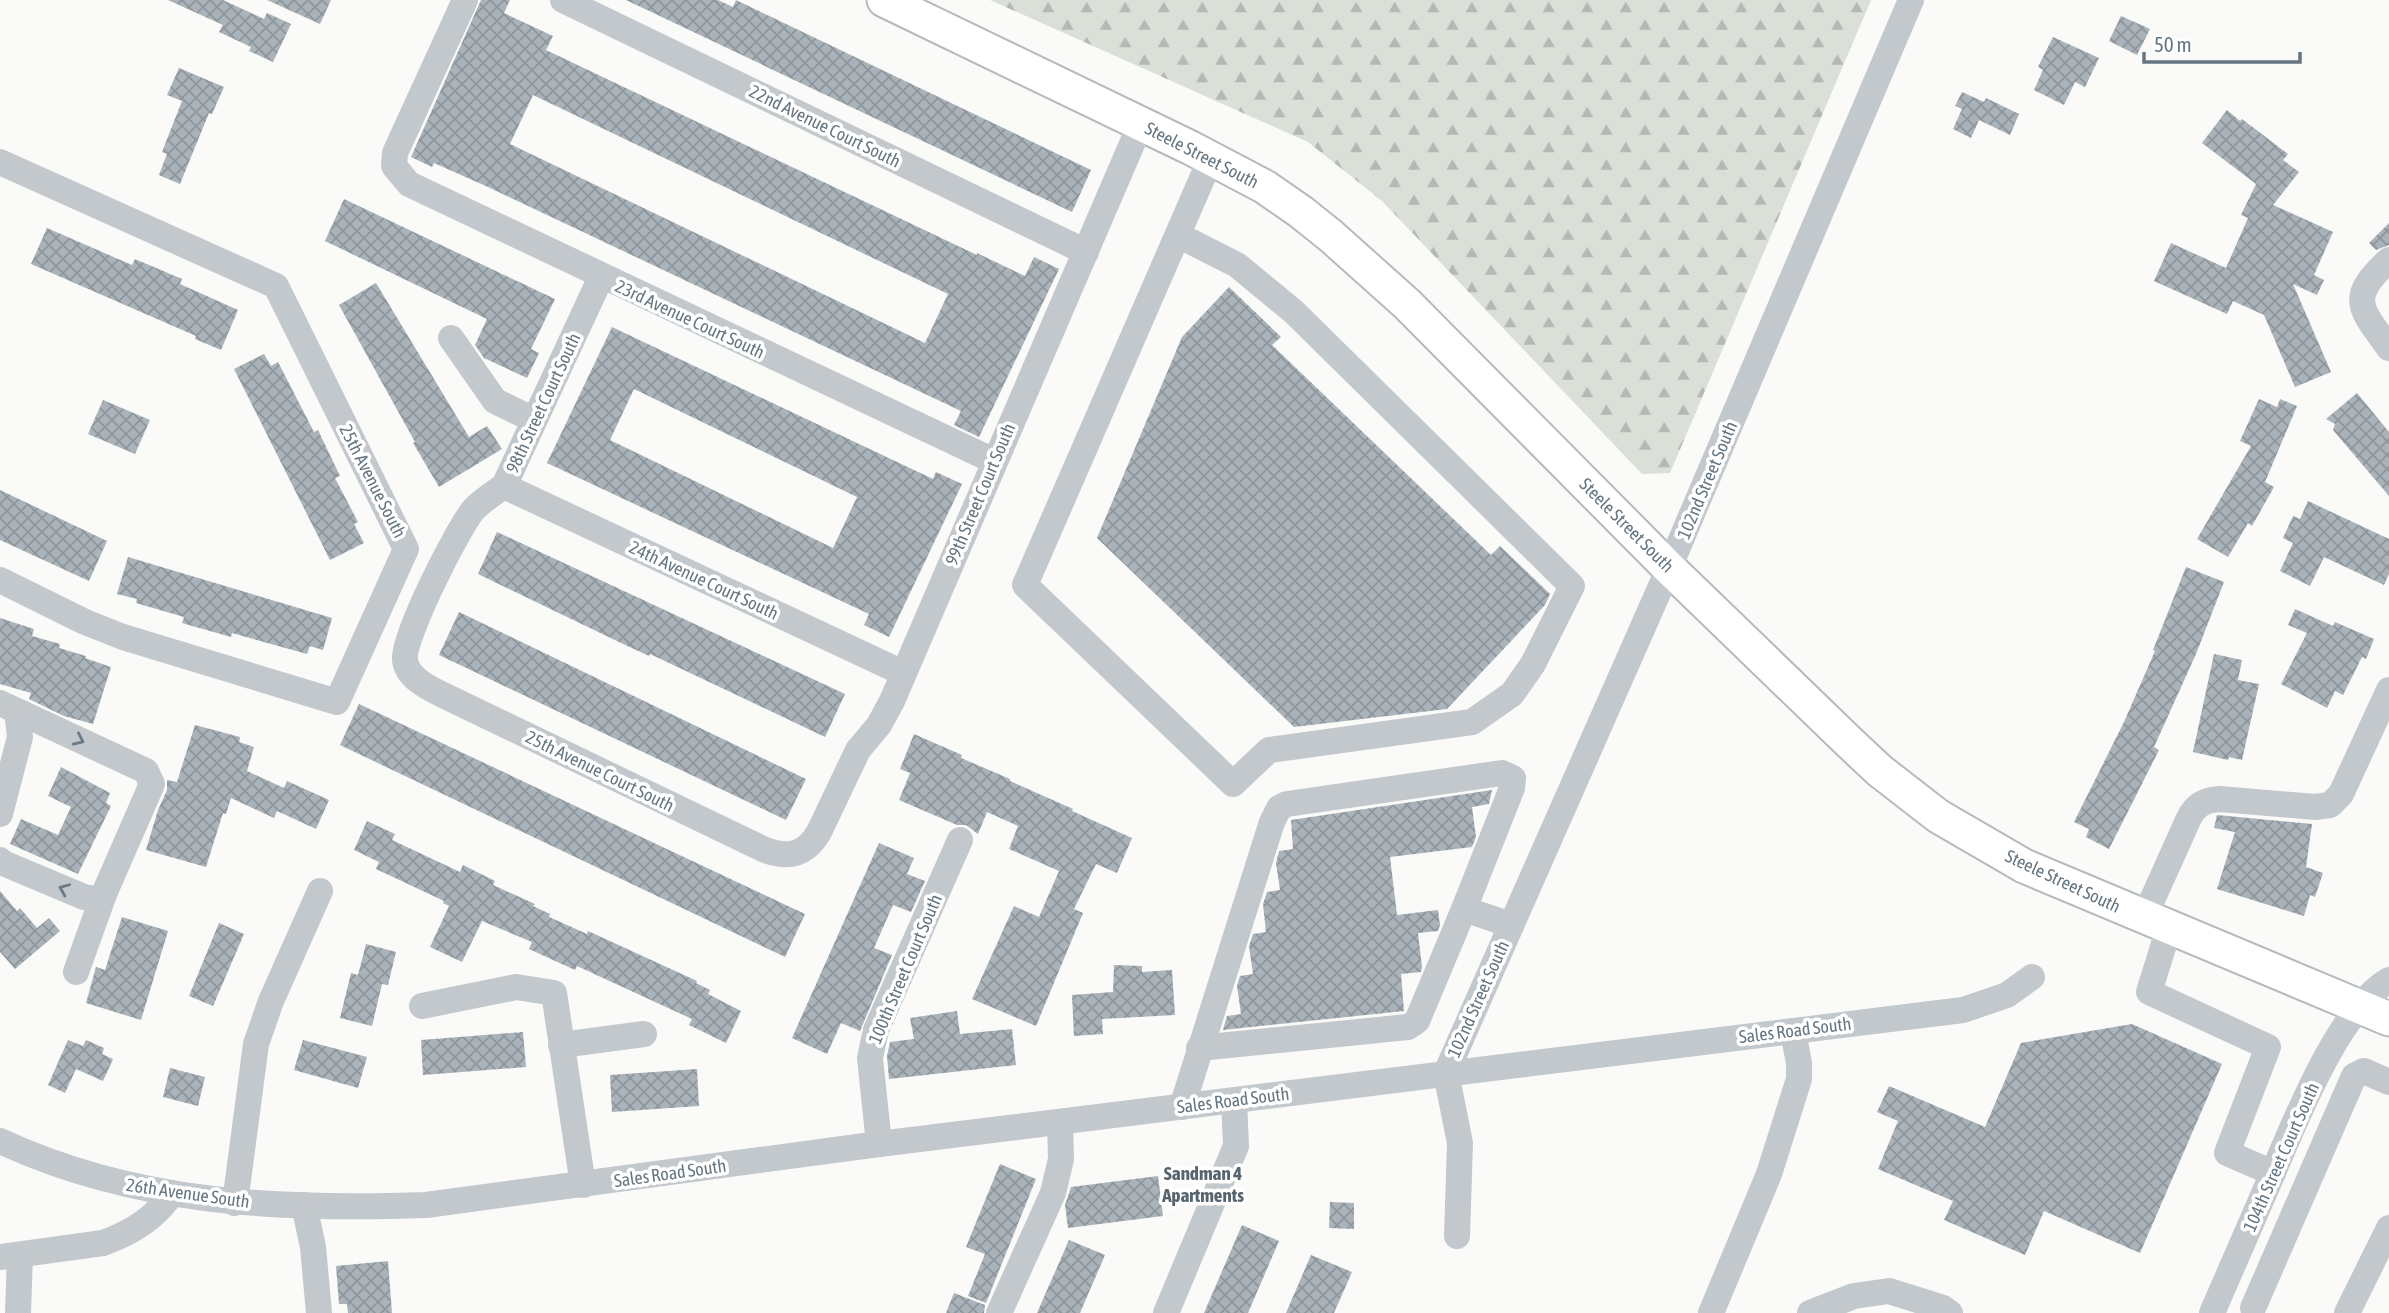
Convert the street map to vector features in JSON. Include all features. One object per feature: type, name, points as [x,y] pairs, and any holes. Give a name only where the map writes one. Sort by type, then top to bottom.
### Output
[{"type":"main road","name":"Steele Street South","points":[[884,0],[1211,158],[1265,187],[1301,212],[1417,314],[1669,568],[1864,756],[1938,816],[2024,866],[2374,1013]]},
{"type":"street","name":"23rd Avenue Court South","points":[[466,0],[395,153],[394,166],[409,184],[994,461]]},
{"type":"street","name":"22nd Avenue Court South","points":[[563,0],[1086,252]]},
{"type":"street","name":"102nd Street South","points":[[1446,1073],[1669,568],[1911,0]]},
{"type":"street","name":"99th Street Court South","points":[[800,852],[813,843],[858,750],[879,725],[1141,123]]},
{"type":"street","points":[[1178,235],[1237,265],[1294,312],[1572,586],[1533,664],[1512,694],[1472,722],[1269,750],[1233,784],[1026,585],[1211,158]]},
{"type":"street","name":"25th Avenue South","points":[[0,162],[276,286],[407,549],[337,702],[124,637],[85,622],[0,580]]},
{"type":"street","points":[[2389,260],[2366,283],[2361,303],[2368,319],[2389,348]]},
{"type":"street","name":"98th Street Court South","points":[[408,669],[405,656],[408,641],[451,545],[474,509],[504,486],[601,277]]},
{"type":"street","points":[[452,338],[495,401],[534,420]]},
{"type":"street","name":"24th Avenue Court South","points":[[504,486],[903,673]]},
{"type":"street","name":"25th Avenue Court South","points":[[408,669],[421,682],[443,695],[765,850],[786,855],[800,852]]},
{"type":"street","points":[[2273,1173],[2227,1153],[2269,1046],[2149,992],[2156,923],[2191,812],[2197,806],[2211,800],[2306,807],[2330,805],[2341,794],[2389,690]]},
{"type":"street","points":[[0,814],[20,737],[9,707]]},
{"type":"street","points":[[9,707],[146,771],[152,784],[104,894],[76,972]]},
{"type":"street","points":[[1182,1107],[1199,1048],[1272,822],[1279,808],[1287,804],[1502,773],[1513,778],[1512,788],[1417,1021],[1408,1027],[1199,1048]]},
{"type":"street","name":"100th Street Court South","points":[[879,1144],[870,1058],[876,1030],[961,840]]},
{"type":"street","points":[[0,860],[84,897],[96,900],[104,894]]},
{"type":"street","points":[[235,1203],[256,1044],[271,1001],[320,891]]},
{"type":"street","points":[[1464,909],[1511,925]]},
{"type":"street","name":"Sales Road South","points":[[426,1205],[879,1144],[1963,1010],[2007,995],[2032,976]]},
{"type":"street","points":[[2374,1013],[2389,980]]},
{"type":"street","points":[[422,1006],[516,987],[554,993],[583,1185]]},
{"type":"street","name":"104th Street Court South","points":[[2216,1303],[2311,1087],[2334,1045],[2374,1013]]},
{"type":"street","points":[[1711,1313],[1769,1174],[1798,1079],[1799,1063],[1793,1031]]},
{"type":"street","points":[[561,1045],[644,1034]]},
{"type":"street","points":[[2216,1303],[2259,1310],[2354,1076],[2364,1071],[2389,1082]]},
{"type":"street","points":[[1446,1073],[1460,1143],[1457,1236]]},
{"type":"street","points":[[1166,1313],[1236,1146],[1234,1101]]},
{"type":"street","points":[[999,1313],[1053,1193],[1061,1159],[1060,1122]]},
{"type":"street","name":"26th Avenue South","points":[[0,1141],[88,1176],[235,1203],[364,1207],[426,1205]]},
{"type":"street","points":[[18,1313],[10,1256],[103,1243],[152,1216],[172,1193]]},
{"type":"street","points":[[304,1205],[313,1247],[319,1313]]},
{"type":"street","points":[[2347,1313],[2380,1268],[2389,1228]]},
{"type":"street","points":[[1810,1313],[1854,1296],[1889,1291],[1943,1308],[1950,1313]]},
{"type":"green space","points":[[990,0],[1871,0],[1670,473],[1642,474],[1382,201],[1308,142]]},
{"type":"building","points":[[168,0],[223,0],[264,19],[267,13],[291,24],[273,62],[249,51],[251,47],[219,32],[223,25]]},
{"type":"building","points":[[267,0],[331,0],[320,24]]},
{"type":"building","points":[[481,0],[510,0],[504,13],[553,36],[546,50],[1025,276],[1034,257],[1059,269],[979,437],[954,425],[961,411],[488,187],[434,163],[432,167],[411,157]],"holes":[[[533,95],[948,294],[925,343],[510,144]]]},
{"type":"building","points":[[626,0],[718,0],[733,7],[736,0],[1091,170],[1072,212]]},
{"type":"building","points":[[2121,16],[2150,29],[2137,55],[2109,41]]},
{"type":"building","points":[[2053,37],[2099,58],[2085,87],[2075,82],[2064,105],[2034,90],[2043,70],[2038,67]]},
{"type":"building","points":[[179,68],[224,87],[212,114],[209,113],[180,184],[159,175],[167,154],[162,152],[182,101],[167,95]]},
{"type":"building","points":[[1962,92],[1984,102],[1986,98],[2019,114],[2010,135],[1979,120],[1971,138],[1953,129],[1962,109],[1955,106]]},
{"type":"building","points":[[2227,110],[2288,154],[2283,160],[2299,172],[2273,205],[2333,232],[2314,275],[2324,280],[2317,295],[2293,284],[2331,372],[2295,387],[2264,315],[2233,301],[2227,314],[2154,281],[2171,243],[2226,268],[2248,218],[2241,215],[2256,184],[2202,143]]},
{"type":"building","points":[[344,199],[555,299],[531,349],[539,353],[527,378],[484,358],[475,345],[487,319],[325,241]]},
{"type":"building","points":[[2389,223],[2389,245],[2376,250],[2369,243]]},
{"type":"building","points":[[47,228],[132,265],[135,259],[182,279],[180,284],[238,310],[221,350],[195,339],[196,336],[31,264]]},
{"type":"building","points":[[376,283],[469,437],[487,426],[502,449],[439,487],[339,305]]},
{"type":"building","points":[[1229,287],[1281,337],[1272,345],[1491,555],[1500,546],[1550,594],[1545,605],[1447,709],[1294,727],[1097,538],[1182,337]]},
{"type":"building","points":[[612,327],[933,479],[936,472],[962,484],[889,637],[864,625],[869,614],[547,463]],"holes":[[[634,389],[857,497],[833,548],[610,440]]]},
{"type":"building","points":[[264,354],[271,366],[278,362],[314,432],[318,430],[340,476],[335,478],[358,522],[354,524],[364,543],[330,560],[234,369]]},
{"type":"building","points":[[2357,393],[2389,432],[2389,496],[2333,430],[2335,424],[2326,419]]},
{"type":"building","points":[[2259,399],[2277,407],[2280,399],[2297,406],[2265,482],[2274,487],[2252,526],[2248,523],[2228,557],[2197,539],[2251,446],[2240,441]]},
{"type":"building","points":[[103,400],[150,420],[135,454],[88,434]]},
{"type":"building","points":[[0,490],[107,541],[89,581],[0,540]]},
{"type":"building","points":[[2308,501],[2389,539],[2389,574],[2384,585],[2324,557],[2310,586],[2280,571],[2293,543],[2283,538],[2293,516],[2300,519]]},
{"type":"building","points":[[497,532],[845,694],[825,737],[478,574]]},
{"type":"building","points":[[128,557],[332,618],[323,650],[310,646],[307,654],[232,633],[231,637],[182,623],[184,617],[136,603],[137,599],[117,594]]},
{"type":"building","points":[[2186,567],[2224,582],[2196,654],[2154,747],[2159,750],[2109,849],[2086,837],[2089,829],[2074,822],[2124,722],[2155,651],[2153,650]]},
{"type":"building","points":[[2295,609],[2333,626],[2335,622],[2374,639],[2366,659],[2362,657],[2343,695],[2335,691],[2327,708],[2281,684],[2307,633],[2288,625]]},
{"type":"building","points":[[459,612],[806,779],[786,820],[439,655]]},
{"type":"building","points":[[0,618],[34,629],[32,636],[60,644],[59,648],[111,667],[93,724],[64,716],[29,699],[31,693],[0,684]]},
{"type":"building","points":[[2214,654],[2242,660],[2238,680],[2259,684],[2242,760],[2229,757],[2228,760],[2193,752]]},
{"type":"building","points":[[359,704],[805,914],[785,957],[340,745]]},
{"type":"building","points":[[195,725],[240,737],[239,742],[254,747],[247,771],[284,788],[287,781],[329,800],[316,829],[277,811],[274,818],[231,798],[226,814],[223,813],[206,867],[146,850],[167,790],[167,780],[177,782]]},
{"type":"building","points":[[914,734],[1132,838],[1117,873],[1096,864],[1074,909],[1083,913],[1036,1026],[972,999],[1014,906],[1039,917],[1059,871],[1009,849],[1018,826],[987,812],[978,834],[966,825],[957,825],[899,800],[910,773],[900,769]]},
{"type":"building","points":[[61,767],[110,793],[106,803],[111,806],[78,874],[10,844],[21,819],[58,835],[71,807],[48,796]]},
{"type":"building","points":[[1492,790],[1489,804],[1472,807],[1476,837],[1472,847],[1390,857],[1397,915],[1438,910],[1440,925],[1438,931],[1418,933],[1422,967],[1421,972],[1401,974],[1404,1011],[1223,1030],[1227,1016],[1241,1014],[1237,986],[1240,976],[1253,974],[1249,946],[1253,934],[1266,932],[1263,904],[1267,892],[1280,890],[1276,863],[1279,851],[1293,849],[1291,820]]},
{"type":"building","points":[[2217,815],[2312,824],[2306,867],[2323,873],[2315,897],[2310,895],[2304,916],[2217,889],[2235,832],[2214,828]]},
{"type":"building","points":[[367,821],[395,834],[392,840],[460,872],[463,865],[495,881],[493,885],[535,904],[533,906],[550,914],[549,917],[587,934],[588,931],[697,981],[696,983],[710,990],[708,994],[741,1011],[726,1043],[689,1025],[692,1019],[577,966],[575,970],[529,949],[532,942],[482,921],[462,962],[430,947],[449,906],[443,903],[444,901],[376,869],[379,862],[354,850]]},
{"type":"building","points":[[879,843],[914,858],[907,874],[925,881],[911,912],[893,905],[874,948],[892,955],[860,1031],[841,1023],[827,1054],[792,1038]]},
{"type":"building","points":[[0,891],[17,911],[20,908],[37,928],[49,918],[60,931],[15,969],[0,952]]},
{"type":"building","points":[[122,917],[168,931],[141,1020],[86,1003],[96,967],[105,970]]},
{"type":"building","points":[[219,923],[244,934],[213,1006],[189,996]]},
{"type":"building","points":[[366,944],[396,952],[388,985],[382,984],[372,1026],[340,1018],[351,973],[358,975]]},
{"type":"building","points":[[1114,965],[1142,966],[1142,972],[1172,970],[1175,1015],[1102,1019],[1103,1034],[1074,1036],[1072,995],[1113,992]]},
{"type":"building","points":[[957,1011],[960,1034],[1012,1029],[1016,1065],[889,1079],[887,1056],[890,1042],[914,1039],[910,1018]]},
{"type":"building","points":[[2132,1024],[2222,1064],[2140,1253],[2044,1211],[2025,1255],[1944,1220],[1953,1201],[1878,1169],[1898,1121],[1877,1112],[1889,1086],[1985,1127],[2021,1043]]},
{"type":"building","points":[[523,1032],[526,1067],[423,1075],[421,1040]]},
{"type":"building","points":[[68,1040],[83,1046],[86,1040],[104,1048],[102,1054],[113,1059],[103,1081],[76,1069],[65,1093],[48,1085]]},
{"type":"building","points":[[303,1040],[367,1057],[358,1088],[294,1070]]},
{"type":"building","points":[[170,1068],[205,1077],[198,1106],[163,1097]]},
{"type":"building","points":[[697,1069],[699,1106],[612,1112],[610,1075]]},
{"type":"building","points":[[1000,1164],[1036,1179],[986,1303],[968,1296],[985,1254],[966,1247]]},
{"type":"building","points":[[1158,1176],[1163,1216],[1068,1228],[1065,1205],[1071,1187]]},
{"type":"building","points":[[1330,1202],[1354,1203],[1354,1229],[1329,1228]]},
{"type":"building","points":[[1242,1225],[1279,1241],[1248,1313],[1204,1313]]},
{"type":"building","points":[[1069,1240],[1105,1255],[1080,1313],[1037,1313]]},
{"type":"building","points":[[1311,1255],[1352,1272],[1334,1313],[1286,1313]]},
{"type":"building","points":[[388,1261],[392,1313],[348,1313],[347,1304],[339,1304],[336,1266]]},
{"type":"building","points":[[954,1293],[985,1305],[984,1313],[946,1313]]},
{"type":"district","name":"Sandman 4 Apartments","points":[[1203,1184]]}]
